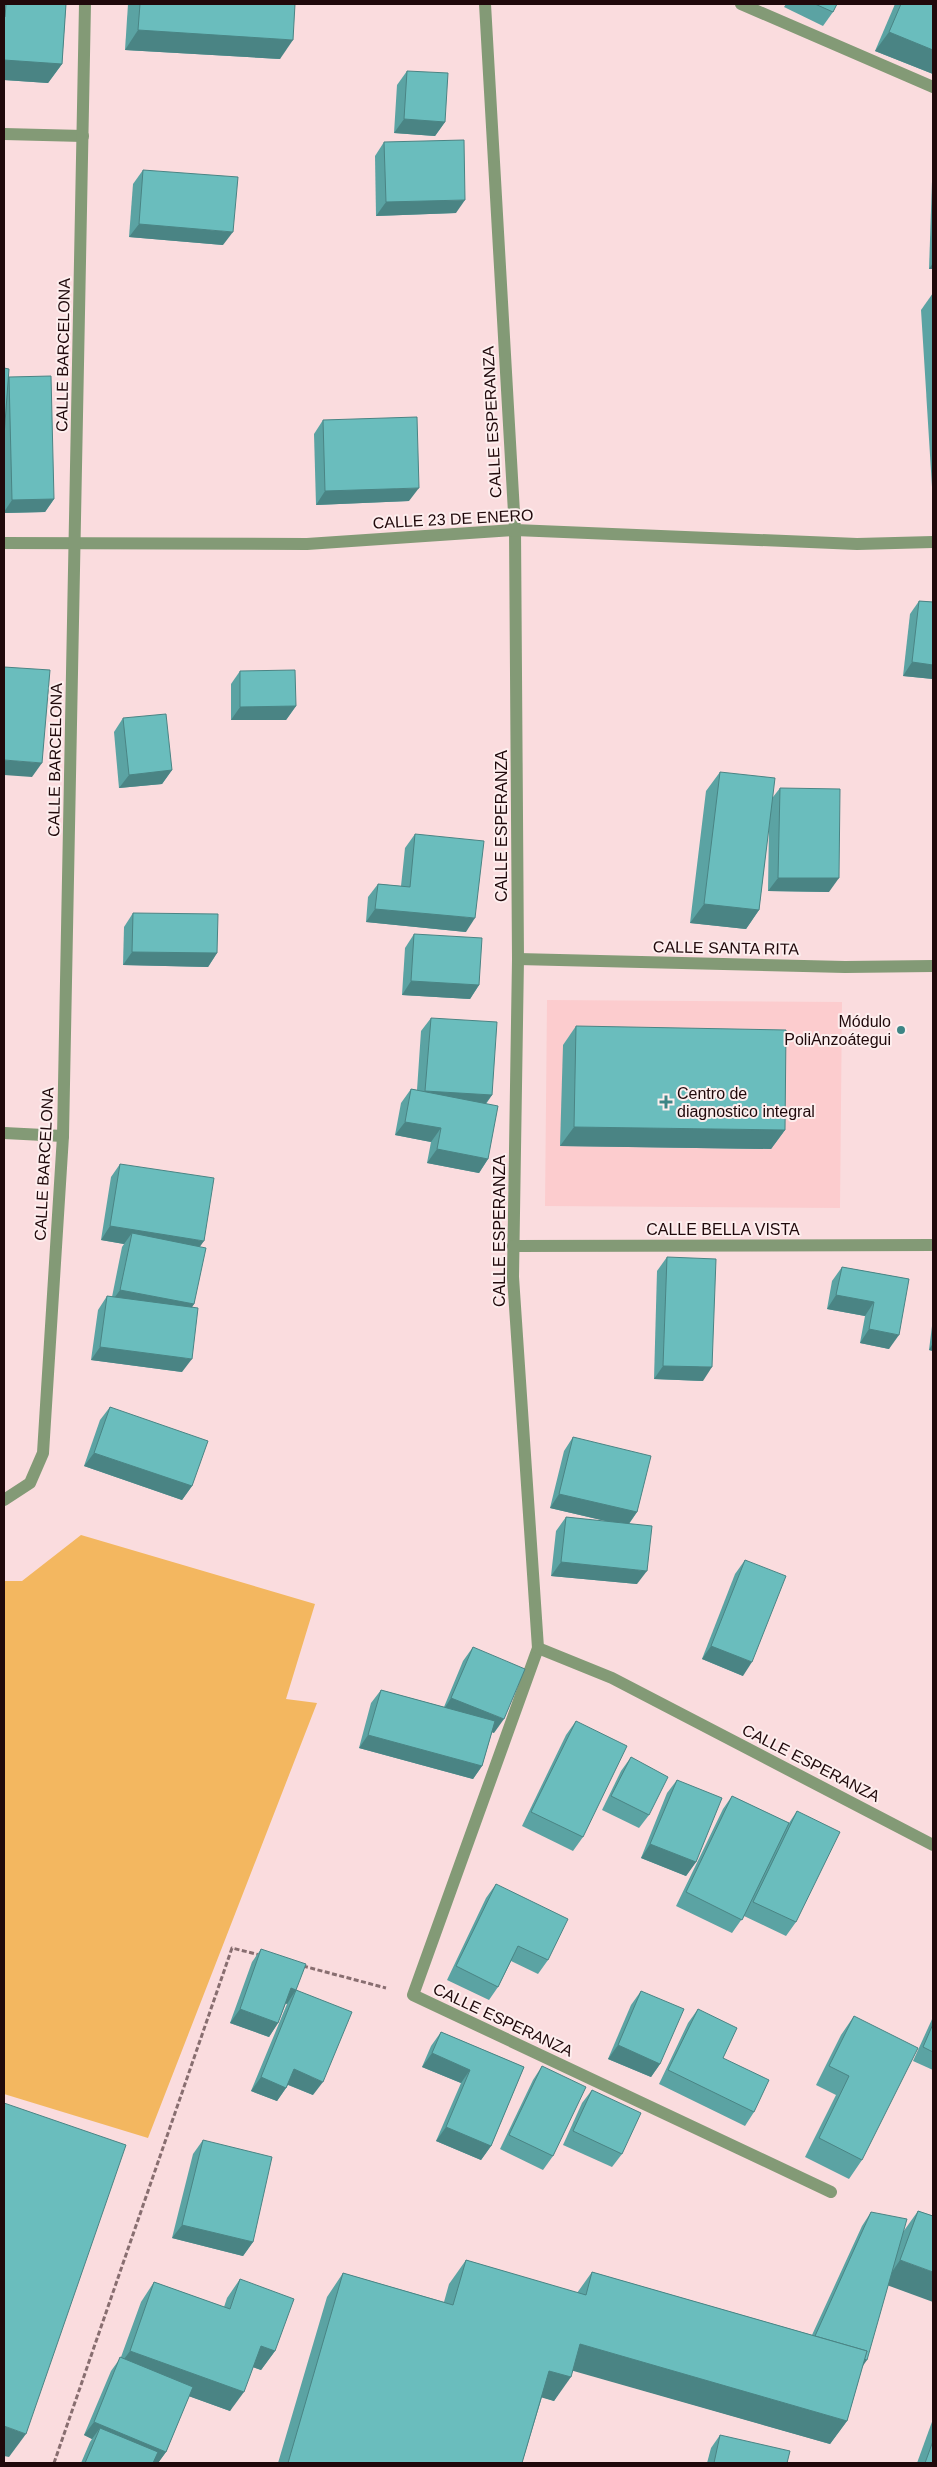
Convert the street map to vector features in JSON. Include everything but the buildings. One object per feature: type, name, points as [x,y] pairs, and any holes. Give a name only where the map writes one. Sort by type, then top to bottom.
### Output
[{"type":"street","name":"CALLE BARCELONA","points":[[4,1500],[30,1483],[43,1453],[63,1136],[85,4]]},
{"type":"street","name":"CALLE ESPERANZA","points":[[485,4],[515,530],[518,960],[513,1277],[538,1648],[413,1995],[831,2192]]},
{"type":"street","points":[[741,4],[769,9],[933,87]]},
{"type":"street","points":[[4,134],[83,136]]},
{"type":"street","name":"CALLE 23 DE ENERO","points":[[4,543],[307,544],[515,530],[857,544],[933,542]]},
{"type":"street","name":"CALLE SANTA RITA","points":[[518,960],[845,967],[933,966]]},
{"type":"street","points":[[4,1133],[63,1136]]},
{"type":"street","name":"CALLE BELLA VISTA","points":[[513,1246],[933,1245]]},
{"type":"street","name":"CALLE ESPERANZA","points":[[538,1648],[612,1678],[933,1845]]},
{"type":"path","points":[[54,2463],[232,1948],[261,1956]]},
{"type":"path","points":[[299,1965],[413,1995]]},
{"type":"shaded area","points":[[547,1000],[842,1002],[840,1208],[545,1206]]},
{"type":"shaded area","points":[[81,1535],[315,1604],[286,1699],[317,1703],[148,2138],[4,2094],[4,1581],[22,1581]]},
{"type":"place","name":"Módulo PoliAnzoátegui","points":[[901,1030]]},
{"type":"place","name":"Centro de diagnostico integral","points":[[666,1102]]}]
